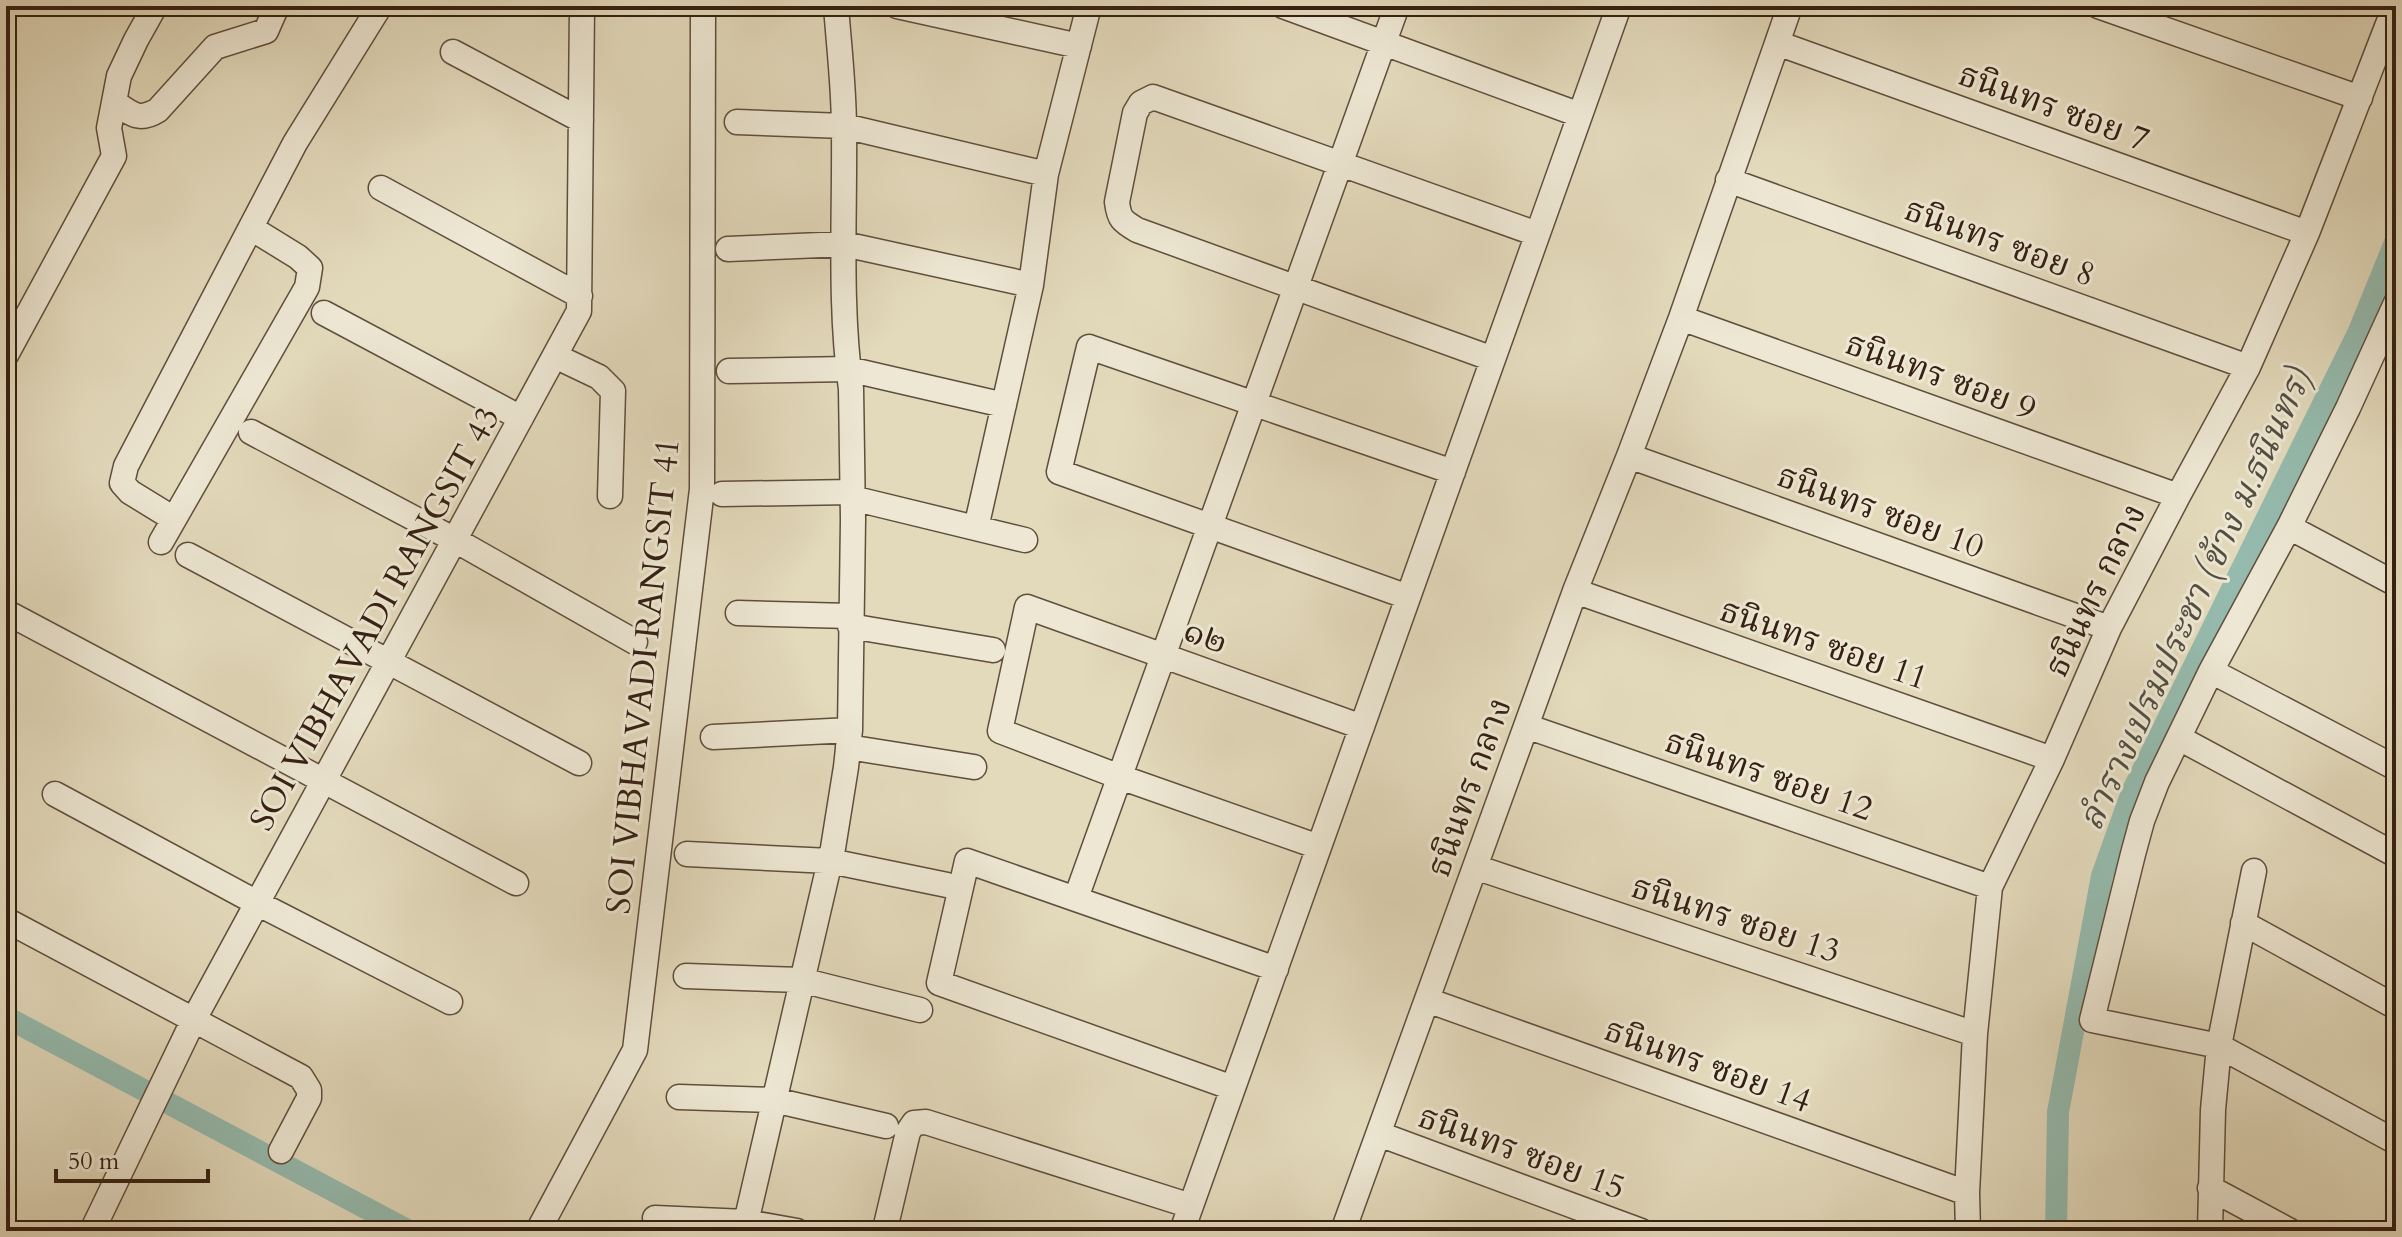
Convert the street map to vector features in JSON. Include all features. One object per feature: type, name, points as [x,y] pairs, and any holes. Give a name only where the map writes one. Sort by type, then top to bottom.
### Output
[{"type":"street","points":[[6,355],[114,156],[109,128],[119,76],[155,6]]},
{"type":"street","points":[[114,102],[132,115],[148,117],[215,47],[266,31],[277,6]]},
{"type":"street","points":[[174,519],[130,492],[122,483],[131,452],[295,143],[380,6]]},
{"type":"street","name":"SOI VIBHAVADI RANGSIT 43","points":[[92,1231],[193,1021],[579,311],[582,6]]},
{"type":"street","name":"SOI VIBHAVADI RANGSIT 41","points":[[538,1231],[635,1050],[702,489],[703,6]]},
{"type":"street","points":[[745,1226],[830,861],[849,739],[851,389],[844,244],[844,126],[836,6]]},
{"type":"street","points":[[897,6],[1079,46]]},
{"type":"street","points":[[976,528],[1031,285],[1046,174],[1089,6]]},
{"type":"street","points":[[1283,6],[1580,115]]},
{"type":"street","points":[[1076,898],[1397,6]]},
{"type":"street","points":[[1182,1231],[1619,6]]},
{"type":"street","name":"ธนินทร กลาง","points":[[1343,1231],[1575,591],[1681,318],[1790,6]]},
{"type":"street","points":[[2098,6],[2360,98]]},
{"type":"street","name":"ธนินทร กลาง","points":[[1968,1231],[1975,1034],[1990,887],[2052,759],[2109,628],[2248,367],[2307,233],[2395,6]]},
{"type":"street","name":"ธนินทร ซอย 7","points":[[1777,43],[2307,233]]},
{"type":"street","points":[[453,52],[581,120]]},
{"type":"street","points":[[1493,359],[1137,230],[1119,217],[1117,202],[1135,113],[1141,103],[1153,97],[1537,234]]},
{"type":"street","points":[[737,122],[844,126],[1046,174]]},
{"type":"street","name":"ธนินทร ซอย 8","points":[[1728,180],[2248,367]]},
{"type":"street","points":[[381,188],[580,296]]},
{"type":"street","points":[[161,542],[307,287],[310,268],[251,228]]},
{"type":"street","points":[[728,249],[844,244],[1031,285]]},
{"type":"street","points":[[2395,308],[2289,527],[2211,671],[2157,782],[2142,821],[2092,1020],[2219,1046],[2396,1142]]},
{"type":"street","points":[[324,313],[521,418]]},
{"type":"street","name":"ธนินทร ซอย 9","points":[[1681,318],[2178,496]]},
{"type":"street","points":[[1408,597],[1059,472],[1089,347],[1453,472]]},
{"type":"street","points":[[555,356],[599,377],[613,391],[610,496]]},
{"type":"street","points":[[729,371],[848,369],[1004,405]]},
{"type":"street","points":[[251,432],[455,540],[635,642]]},
{"type":"street","name":"ธนินทร ซอย 10","points":[[1629,456],[2109,628]]},
{"type":"street","points":[[722,494],[852,495],[1025,540]]},
{"type":"street","points":[[2289,527],[2396,584]]},
{"type":"street","points":[[188,555],[579,763]]},
{"type":"street","name":"ธนินทร ซอย 11","points":[[1575,591],[2052,759]]},
{"type":"street","name":"๑๒","points":[[1120,777],[1000,731],[1027,607],[1362,727]]},
{"type":"street","points":[[6,612],[516,883]]},
{"type":"street","points":[[738,613],[850,621],[993,650]]},
{"type":"street","points":[[2211,671],[2396,768]]},
{"type":"street","name":"ธนินทร ซอย 12","points":[[1526,726],[1990,887]]},
{"type":"street","points":[[713,737],[849,739],[974,767]]},
{"type":"street","points":[[2179,738],[2396,855]]},
{"type":"street","points":[[1120,777],[1319,847]]},
{"type":"street","points":[[55,794],[450,1002]]},
{"type":"street","points":[[687,854],[830,861],[947,885]]},
{"type":"street","points":[[1233,1088],[939,983],[967,861],[1276,969]]},
{"type":"street","name":"ธนินทร ซอย 13","points":[[1475,867],[1975,1034]]},
{"type":"street","points":[[2210,1231],[2213,1110],[2219,1046],[2254,871]]},
{"type":"street","points":[[6,920],[301,1077],[309,1090],[309,1098],[281,1151]]},
{"type":"street","points":[[2243,923],[2396,1007]]},
{"type":"street","points":[[686,976],[801,980],[920,1010]]},
{"type":"street","name":"ธนินทร ซอย 14","points":[[1427,1000],[1967,1193]]},
{"type":"street","points":[[679,1097],[774,1100],[886,1126]]},
{"type":"street","points":[[886,1231],[908,1132],[914,1123],[926,1122],[1191,1206]]},
{"type":"street","name":"ธนินทร ซอย 15","points":[[1379,1134],[1641,1231]]},
{"type":"street","points":[[2210,1188],[2290,1231]]},
{"type":"street","points":[[655,1218],[797,1231]]},
{"type":"waterway","name":"ลำรางเปรมประชา (ข้าง ม.ธนินทร)","points":[[2056,1231],[2058,1112],[2102,876],[2132,792],[2359,331],[2396,240]]},
{"type":"waterway","points":[[6,1017],[409,1231]]}]
